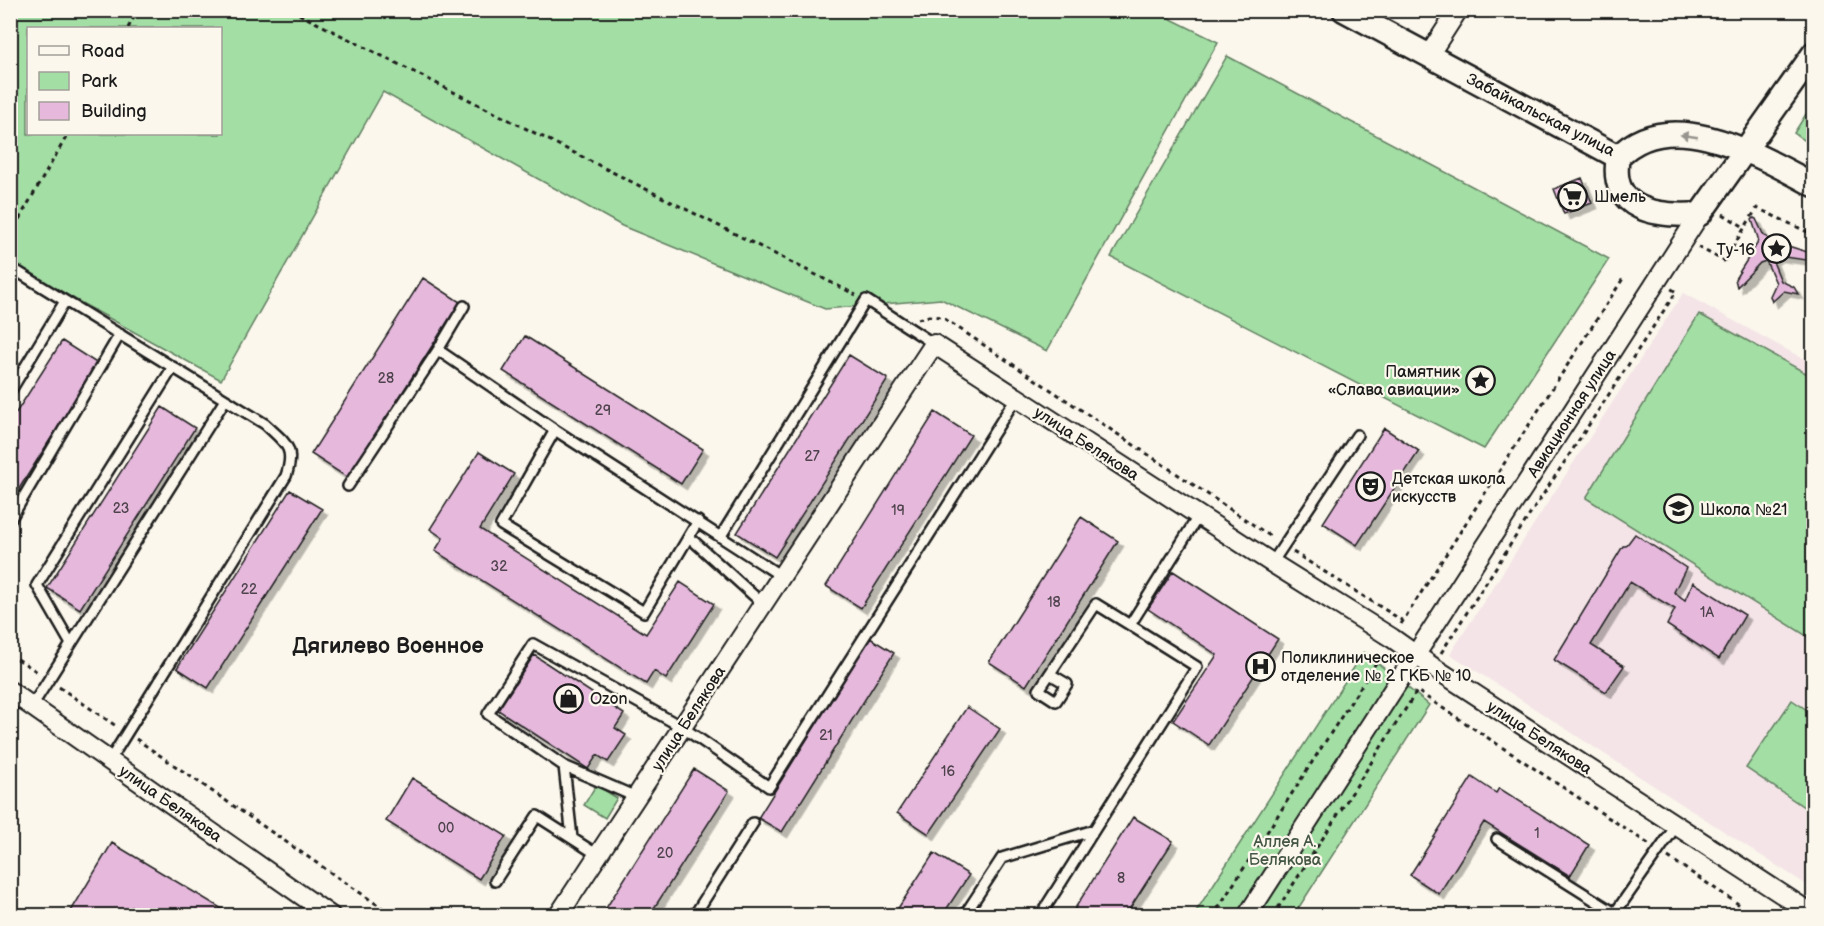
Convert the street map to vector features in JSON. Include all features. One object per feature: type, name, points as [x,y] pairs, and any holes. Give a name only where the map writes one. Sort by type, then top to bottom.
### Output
[{"type":"street","name":"Забайкальская улица","points":[[1344,10],[1618,157],[1637,140],[1650,135],[1665,133],[1716,140],[1746,149],[1814,185]]},
{"type":"street","points":[[1429,55],[1458,10]]},
{"type":"street","name":"Авиационная улица","points":[[1247,915],[1656,279],[1814,53]]},
{"type":"street","points":[[1618,157],[1617,179],[1626,198],[1635,206],[1649,212],[1666,214],[1704,209]]},
{"type":"street","name":"улица Белякова","points":[[558,915],[934,344],[1392,638],[1814,915]]},
{"type":"street","name":"улица Белякова","points":[[10,691],[331,915]]},
{"type":"lane","points":[[10,267],[266,424],[286,444],[291,461],[286,476],[110,760]]},
{"type":"lane","points":[[721,536],[866,300],[934,344]]},
{"type":"lane","points":[[10,392],[65,301]]},
{"type":"lane","points":[[348,486],[438,350],[464,306]]},
{"type":"lane","points":[[10,520],[120,334]]},
{"type":"lane","points":[[438,350],[555,430],[781,576]]},
{"type":"lane","points":[[71,644],[37,585],[173,367]]},
{"type":"lane","points":[[636,797],[564,766],[488,714],[533,644],[682,727],[769,787],[1016,398]]},
{"type":"lane","points":[[32,706],[225,400]]},
{"type":"lane","points":[[555,430],[501,525],[644,612],[698,521]]},
{"type":"lane","points":[[1272,563],[1357,435]]},
{"type":"lane","points":[[1130,625],[1199,515]]},
{"type":"lane","points":[[689,537],[763,604]]},
{"type":"lane","points":[[1040,915],[1197,667],[1096,603],[1050,674]]},
{"type":"lane","points":[[564,766],[572,838]]},
{"type":"lane","points":[[495,881],[537,816],[598,855]]},
{"type":"lane","points":[[694,915],[753,823]]},
{"type":"lane","points":[[1497,839],[1614,914],[1676,826]]},
{"type":"lane","points":[[964,915],[1002,858],[1094,830]]},
{"type":"path","points":[[129,27],[138,10]]},
{"type":"path","points":[[291,10],[866,300]]},
{"type":"path","points":[[10,235],[67,135]]},
{"type":"path","points":[[1683,240],[1724,261],[1757,207],[1814,235]]},
{"type":"path","points":[[1704,209],[1744,227]]},
{"type":"path","points":[[1213,915],[1623,277]]},
{"type":"path","points":[[1273,915],[1512,542],[1676,292],[1656,279]]},
{"type":"path","points":[[903,324],[929,316],[942,317],[1283,545],[1403,621]]},
{"type":"path","points":[[10,654],[394,915]]},
{"type":"path","points":[[1417,691],[1756,915]]},
{"type":"shaded area","name":"Школа №21","points":[[1683,293],[1813,364],[1813,889],[1450,654]]},
{"type":"green space","points":[[19,10],[1153,10],[1218,42],[1047,351],[941,299],[825,309],[622,226],[383,92],[221,380],[11,264],[10,25]]},
{"type":"green space","points":[[1227,56],[1609,259],[1484,449],[1111,257]]},
{"type":"green space","points":[[1813,103],[1813,146],[1794,133]]},
{"type":"green space","points":[[1699,314],[1813,377],[1813,640],[1586,498]]},
{"type":"green space","name":"Аллея А. Белякова","points":[[1364,652],[1429,705],[1294,915],[1193,916]]},
{"type":"green space","points":[[1792,700],[1813,714],[1813,813],[1746,768]]},
{"type":"green space","points":[[596,785],[617,798],[605,818],[584,805]]},
{"type":"building","name":"Шмель","points":[[1582,178],[1592,203],[1564,214],[1554,189]]},
{"type":"building","points":[[1754,218],[1764,236],[1769,240],[1814,254],[1814,261],[1777,256],[1772,259],[1781,281],[1794,287],[1798,294],[1784,291],[1772,302],[1770,296],[1776,283],[1766,261],[1760,263],[1737,287],[1735,279],[1757,244],[1758,238],[1752,220]]},
{"type":"building","points":[[423,278],[460,302],[348,478],[311,454]]},
{"type":"building","points":[[525,336],[703,449],[681,484],[503,371]]},
{"type":"building","points":[[62,341],[98,364],[10,503],[10,422]]},
{"type":"building","points":[[849,355],[888,379],[775,557],[737,533]]},
{"type":"building","points":[[162,407],[195,428],[80,609],[47,588]]},
{"type":"building","points":[[935,412],[971,435],[861,608],[826,586]]},
{"type":"building","name":"Детская школа искусств","points":[[1384,428],[1419,451],[1357,545],[1323,523]]},
{"type":"building","points":[[479,452],[514,474],[480,529],[646,634],[680,582],[714,604],[666,679],[654,671],[646,684],[435,551],[443,538],[430,529]]},
{"type":"building","points":[[290,490],[322,509],[208,688],[177,668]]},
{"type":"building","points":[[1081,517],[1118,541],[1026,686],[989,662]]},
{"type":"building","points":[[1635,534],[1686,568],[1674,592],[1685,600],[1693,582],[1745,615],[1719,659],[1667,625],[1675,609],[1630,582],[1591,645],[1624,666],[1606,692],[1554,660],[1623,546],[1626,546]]},
{"type":"building","points":[[1173,571],[1278,639],[1209,745],[1173,721],[1217,655],[1148,609]]},
{"type":"building","points":[[870,638],[894,653],[782,832],[758,818]]},
{"type":"building","points":[[534,655],[624,714],[615,728],[626,735],[608,762],[597,755],[588,769],[498,710]]},
{"type":"building","points":[[967,707],[1000,729],[929,834],[897,813]]},
{"type":"building","points":[[694,769],[729,791],[649,916],[601,916]]},
{"type":"building","points":[[1472,777],[1496,793],[1499,788],[1589,845],[1570,876],[1484,822],[1439,894],[1410,875]]},
{"type":"building","points":[[412,778],[506,836],[479,879],[386,821]]},
{"type":"building","points":[[1133,817],[1173,841],[1125,916],[1070,916]]},
{"type":"building","points":[[112,843],[234,916],[145,916],[132,907],[127,916],[68,916]]},
{"type":"building","points":[[934,853],[969,875],[942,916],[893,916]]},
{"type":"place","name":"Шмель","points":[[1573,196]]},
{"type":"place","name":"Ту-16","points":[[1776,249]]},
{"type":"place","name":"Памятник «Слава авиации»","points":[[1481,380]]},
{"type":"place","name":"Детская школа искусств","points":[[1371,487]]},
{"type":"place","name":"Школа №21","points":[[1679,509]]},
{"type":"place","name":"Поликлиническое отделение № 2 ГКБ № 10","points":[[1260,666]]},
{"type":"place","name":"Ozon","points":[[569,698]]},
{"type":"district","name":"Дягилево Военное","points":[[388,645]]}]
